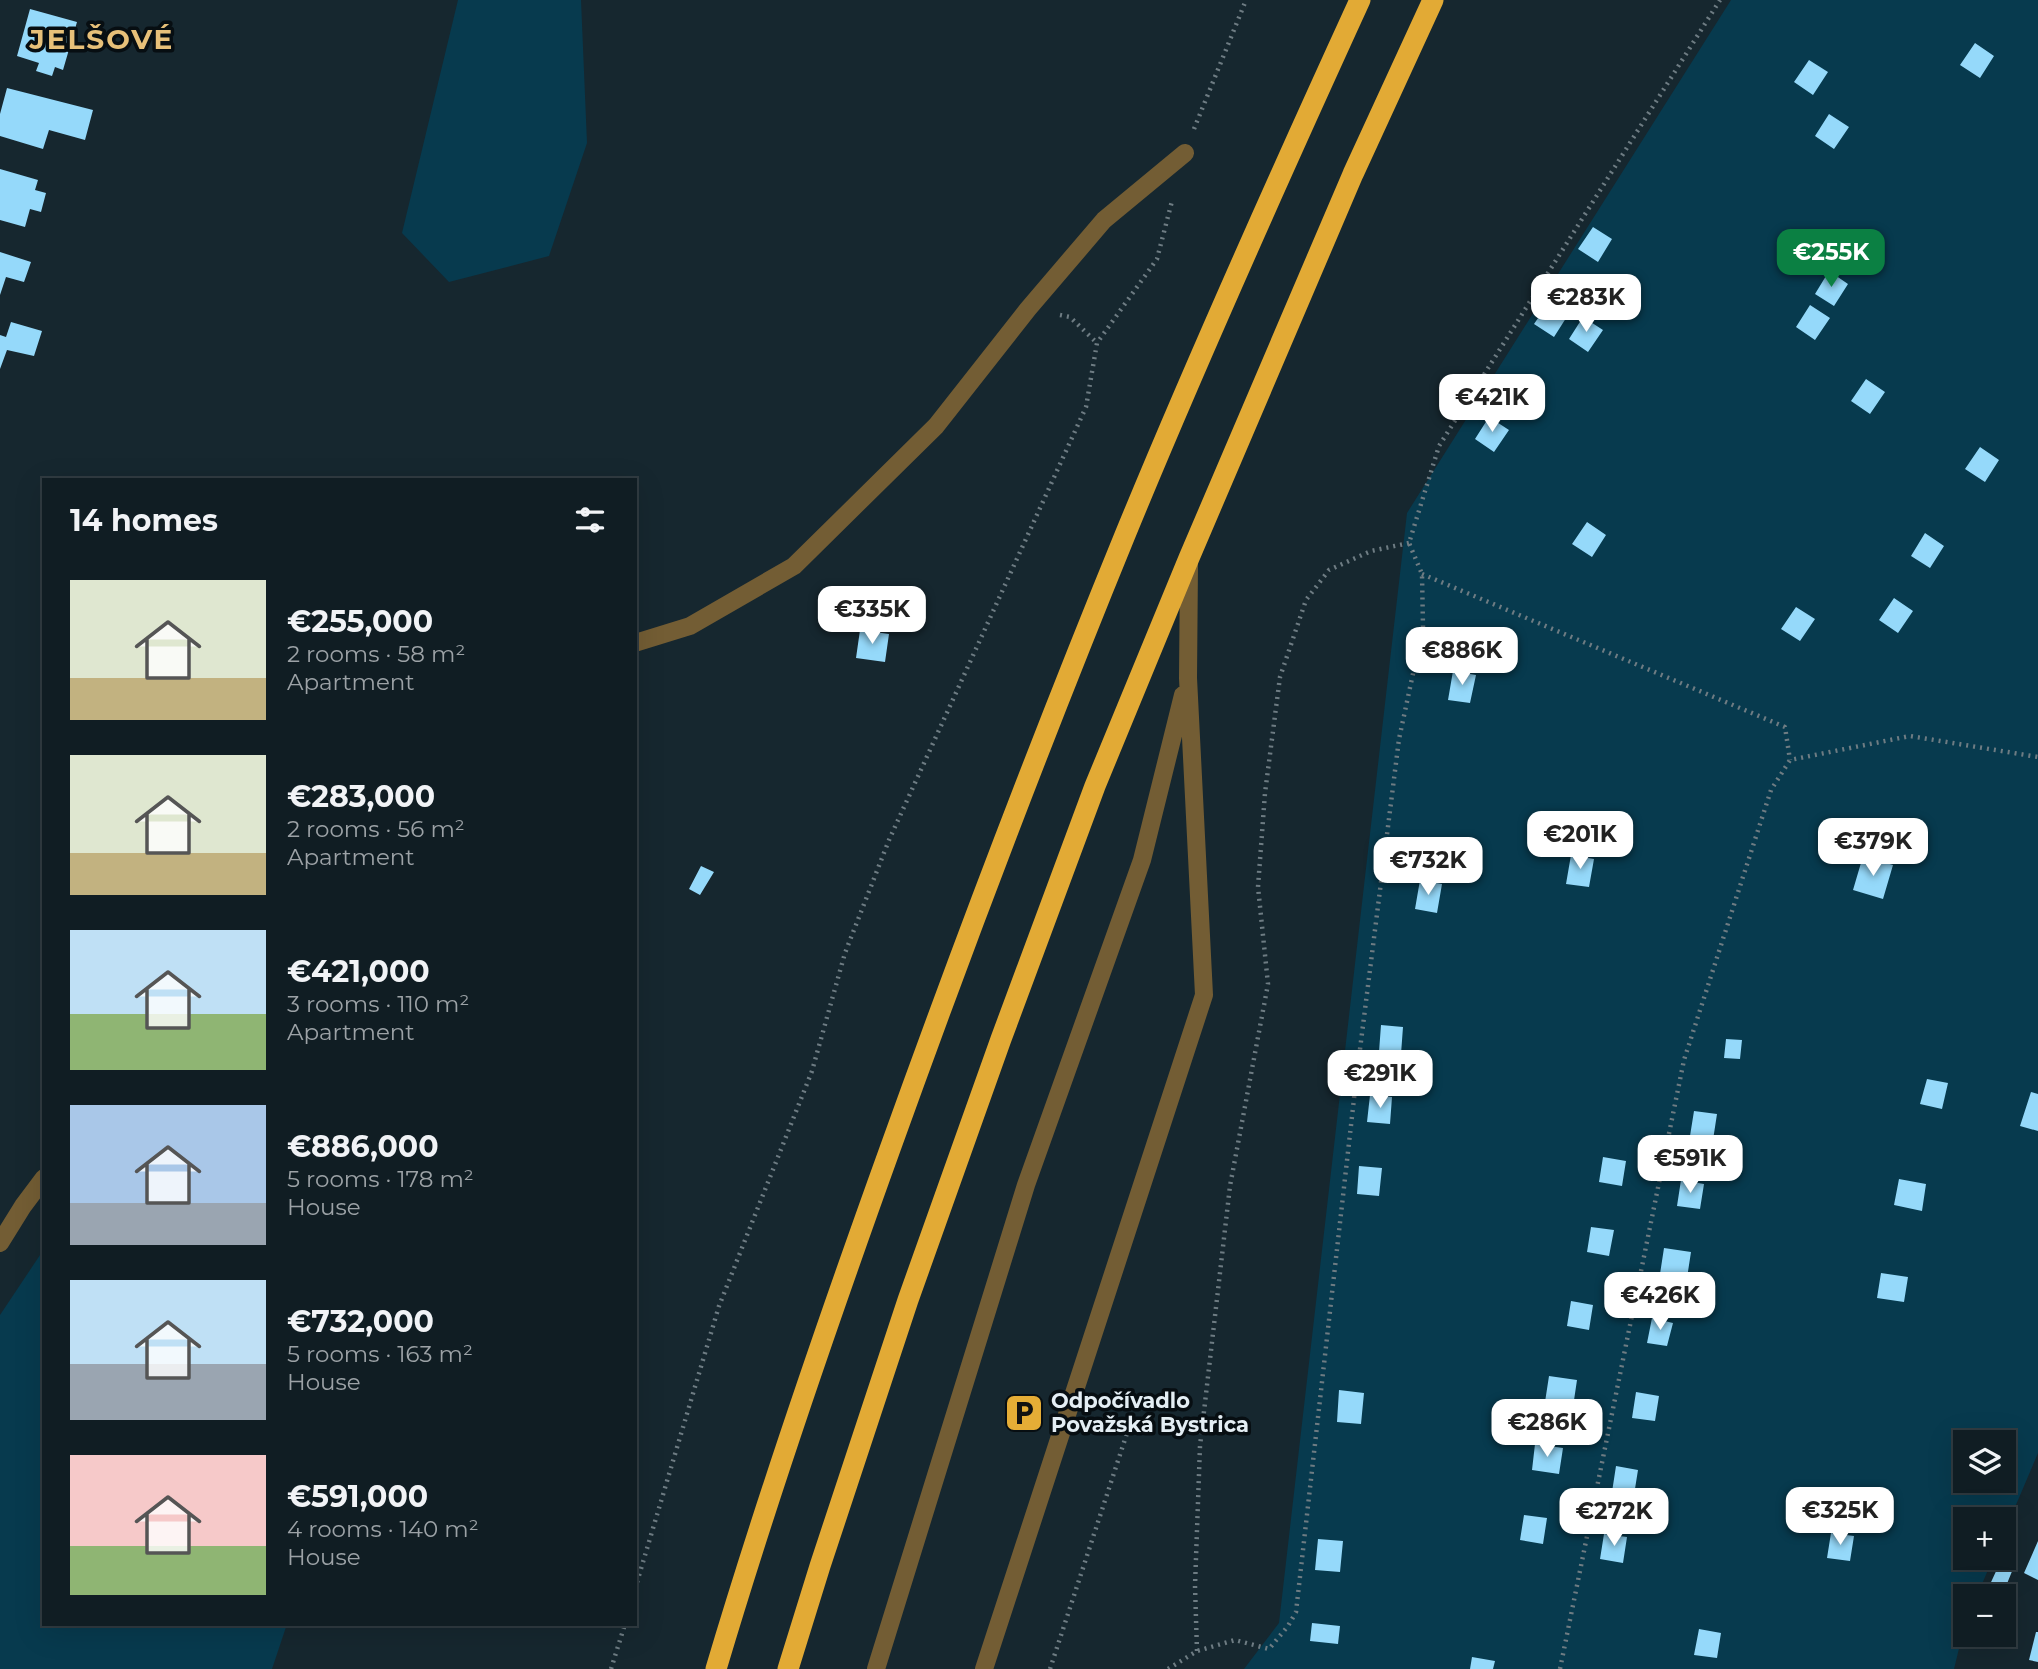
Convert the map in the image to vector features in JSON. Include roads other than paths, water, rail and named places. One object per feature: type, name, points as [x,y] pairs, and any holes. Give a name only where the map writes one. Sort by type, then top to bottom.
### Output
[{"type":"highway","points":[[716,1669],[754,1542],[843,1280],[934,1026],[1033,765],[1131,520],[1292,148],[1360,0]]},
{"type":"highway","points":[[788,1669],[908,1300],[1095,786],[1353,174],[1433,0]]},
{"type":"street","points":[[637,642],[690,626],[794,566],[936,426],[1028,309],[1104,220],[1185,153]]},
{"type":"street","points":[[984,1669],[1204,995],[1188,678],[1189,558]]},
{"type":"street","points":[[876,1669],[1026,1185],[1142,860],[1188,678]]},
{"type":"street","points":[[0,1244],[42,1181]]},
{"type":"place","name":"Odpočívadlo Považská Bystrica","points":[[1024,1413]]},
{"type":"district","name":"JELŠOVÉ","points":[[102,39]]}]
